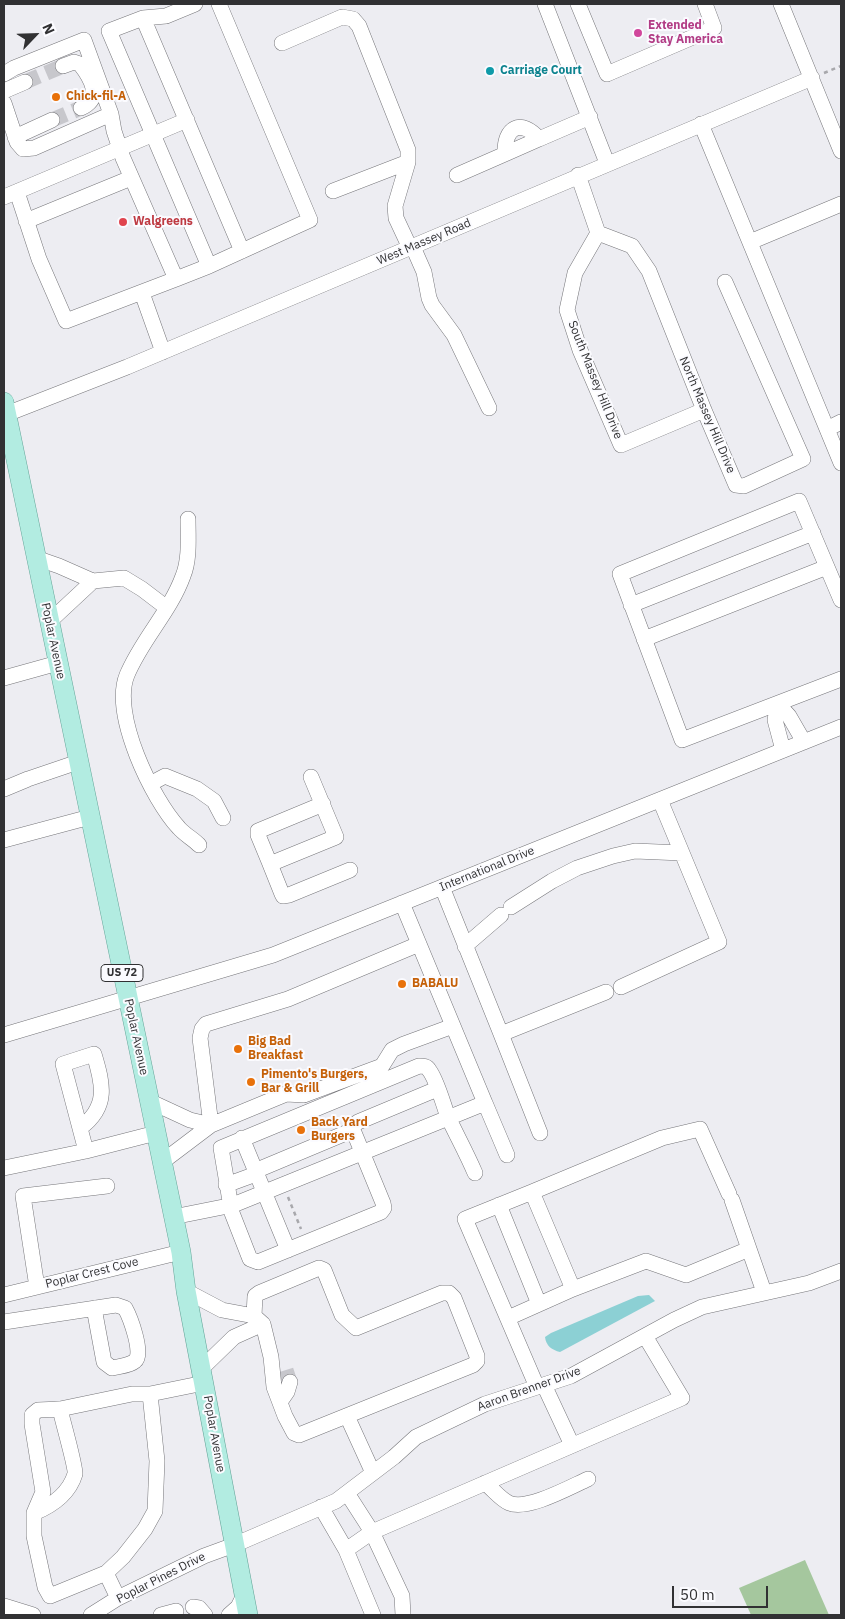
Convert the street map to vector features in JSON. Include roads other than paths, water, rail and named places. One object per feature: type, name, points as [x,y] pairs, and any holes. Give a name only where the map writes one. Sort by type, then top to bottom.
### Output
[{"type":"main road","name":"Poplar Avenue","points":[[4,411],[181,1252],[186,1291],[248,1615]]},
{"type":"street","points":[[4,74],[14,68],[143,18],[166,16],[195,4]]},
{"type":"street","points":[[187,120],[10,194],[26,221],[39,259],[66,321],[176,280],[310,220],[219,4]]},
{"type":"street","points":[[545,4],[607,163]]},
{"type":"street","points":[[578,4],[607,74],[714,28],[705,4]]},
{"type":"street","points":[[781,4],[841,151]]},
{"type":"street","points":[[282,43],[342,17],[353,20],[359,26],[408,150],[408,162],[395,206],[396,218],[424,272],[432,305],[454,335],[489,408]]},
{"type":"street","points":[[143,18],[242,251]]},
{"type":"street","points":[[109,31],[209,266]]},
{"type":"street","points":[[84,40],[111,114],[114,131],[131,178],[176,280]]},
{"type":"street","points":[[63,66],[74,62],[80,64],[94,90],[92,101],[81,108]]},
{"type":"street","name":"West Massey Road","points":[[4,411],[163,352],[412,248],[578,175],[812,78]]},
{"type":"street","points":[[4,91],[25,82]]},
{"type":"street","points":[[4,103],[17,142],[23,149],[34,148],[111,114]]},
{"type":"street","points":[[457,175],[504,154],[506,138],[509,133],[517,128],[524,127],[529,129],[539,139],[590,117]]},
{"type":"street","points":[[15,136],[52,120]]},
{"type":"street","points":[[701,124],[841,463]]},
{"type":"street","points":[[333,191],[408,162]]},
{"type":"street","points":[[578,175],[598,233]]},
{"type":"street","points":[[26,221],[131,178]]},
{"type":"street","points":[[750,242],[841,204]]},
{"type":"street","name":"North Massey Hill Drive","points":[[598,233],[632,246],[649,271],[736,485],[744,486],[803,458],[725,282]]},
{"type":"street","name":"South Massey Hill Drive","points":[[598,233],[575,273],[567,310],[580,350],[621,445],[704,410]]},
{"type":"street","points":[[142,293],[163,352]]},
{"type":"street","points":[[827,429],[841,422]]},
{"type":"street","points":[[841,600],[799,501],[620,574],[682,740],[841,679]]},
{"type":"street","points":[[188,519],[184,575],[167,608],[137,655],[126,677],[124,703],[128,728],[141,768],[160,803],[179,829],[199,845]]},
{"type":"street","points":[[631,605],[813,533]]},
{"type":"street","points":[[36,558],[93,581],[124,578],[167,608]]},
{"type":"street","points":[[644,639],[827,567]]},
{"type":"street","points":[[49,622],[93,581]]},
{"type":"street","points":[[4,678],[58,663]]},
{"type":"street","points":[[778,704],[789,716],[804,742]]},
{"type":"street","points":[[778,704],[776,720],[783,750]]},
{"type":"street","name":"International Drive","points":[[4,1035],[273,955],[841,727]]},
{"type":"street","points":[[4,789],[78,762]]},
{"type":"street","points":[[150,784],[165,776],[197,789],[214,801],[223,818]]},
{"type":"street","points":[[270,864],[336,837],[312,777]]},
{"type":"street","points":[[621,986],[719,942],[660,800]]},
{"type":"street","points":[[323,804],[258,831],[270,864],[284,896],[350,870]]},
{"type":"street","points":[[4,840],[90,817]]},
{"type":"street","points":[[465,946],[506,911],[552,881],[577,868],[635,851],[682,853]]},
{"type":"street","points":[[442,887],[540,1132]]},
{"type":"street","points":[[402,903],[506,1155]]},
{"type":"street","points":[[212,1125],[200,1038],[202,1029],[206,1024],[288,999],[419,944]]},
{"type":"street","points":[[501,1034],[606,992]]},
{"type":"street","points":[[162,1162],[212,1125],[286,1094],[304,1095],[382,1066],[392,1050],[453,1026]]},
{"type":"street","points":[[83,1125],[92,1120],[102,1100],[100,1074],[94,1054],[63,1064],[83,1125],[86,1151]]},
{"type":"street","points":[[437,1088],[354,1125],[353,1130],[384,1208],[381,1212],[258,1262],[250,1259],[230,1206],[220,1149],[242,1138],[419,1066],[429,1068],[437,1088],[449,1118],[475,1173]]},
{"type":"street","points":[[149,1101],[190,1120],[212,1125]]},
{"type":"street","points":[[173,1217],[230,1206],[485,1103]]},
{"type":"street","points":[[572,1446],[540,1386],[465,1220],[662,1138],[700,1129],[730,1197],[764,1292]]},
{"type":"street","points":[[226,1184],[353,1130]]},
{"type":"street","points":[[4,1168],[86,1151],[156,1133]]},
{"type":"street","points":[[242,1138],[288,1250]]},
{"type":"street","points":[[37,1287],[23,1196],[107,1186]]},
{"type":"street","points":[[532,1192],[574,1288]]},
{"type":"street","points":[[499,1205],[539,1304]]},
{"type":"street","points":[[508,1318],[574,1288],[646,1261],[686,1276],[749,1249]]},
{"type":"street","name":"Poplar Crest Cove","points":[[4,1295],[181,1252]]},
{"type":"street","points":[[319,1268],[324,1270],[342,1315],[356,1328],[442,1293],[450,1293],[454,1298],[477,1356],[477,1362],[299,1435],[294,1433],[274,1387],[271,1357],[258,1320],[255,1296],[319,1268]]},
{"type":"street","name":"Aaron Brenner Drive","points":[[234,1545],[336,1501],[394,1457],[416,1437],[485,1404],[571,1376],[702,1307],[809,1283],[841,1271]]},
{"type":"street","points":[[186,1291],[222,1310],[258,1320]]},
{"type":"street","points":[[4,1322],[94,1308]]},
{"type":"street","points":[[150,1394],[157,1461],[155,1511],[145,1529],[123,1557],[106,1573],[50,1596],[45,1587],[34,1536],[34,1513],[43,1492],[32,1415],[38,1410],[60,1409],[132,1394],[150,1394],[203,1376],[234,1337],[258,1320]]},
{"type":"street","points":[[346,1550],[372,1532],[682,1398],[645,1336]]},
{"type":"street","points":[[271,1357],[288,1376],[287,1392],[280,1402]]},
{"type":"street","points":[[34,1513],[49,1507],[57,1500],[75,1472],[60,1409]]},
{"type":"street","points":[[347,1416],[373,1473]]},
{"type":"street","points":[[485,1483],[512,1505],[530,1504],[588,1479]]},
{"type":"street","points":[[347,1493],[372,1532],[402,1596],[403,1615]]},
{"type":"street","points":[[321,1507],[346,1550],[374,1615]]},
{"type":"street","name":"Poplar Pines Drive","points":[[91,1615],[118,1598],[204,1556],[234,1545]]},
{"type":"street","points":[[106,1573],[118,1598]]},
{"type":"street","points":[[229,1615],[238,1607],[244,1595]]},
{"type":"street","points":[[4,1606],[33,1615]]},
{"type":"street","points":[[161,1615],[176,1611]]},
{"type":"water","points":[[649,1295],[655,1301],[560,1352],[552,1349],[547,1343],[545,1337],[551,1333],[638,1296]]},
{"type":"tunnel","points":[[25,82],[63,66]]},
{"type":"tunnel","points":[[52,120],[81,108]]},
{"type":"tunnel","points":[[286,1370],[290,1382]]},
{"type":"place","name":"Extended Stay America","points":[[638,33]]},
{"type":"place","name":"Carriage Court","points":[[490,71]]},
{"type":"place","name":"Chick-fil-A","points":[[56,97]]},
{"type":"place","name":"Walgreens","points":[[123,222]]},
{"type":"place","name":"BABALU","points":[[402,984]]},
{"type":"place","name":"Big Bad Breakfast","points":[[238,1049]]},
{"type":"place","name":"Pimento's Burgers, Bar & Grill","points":[[251,1082]]},
{"type":"place","name":"Back Yard Burgers","points":[[301,1130]]}]
